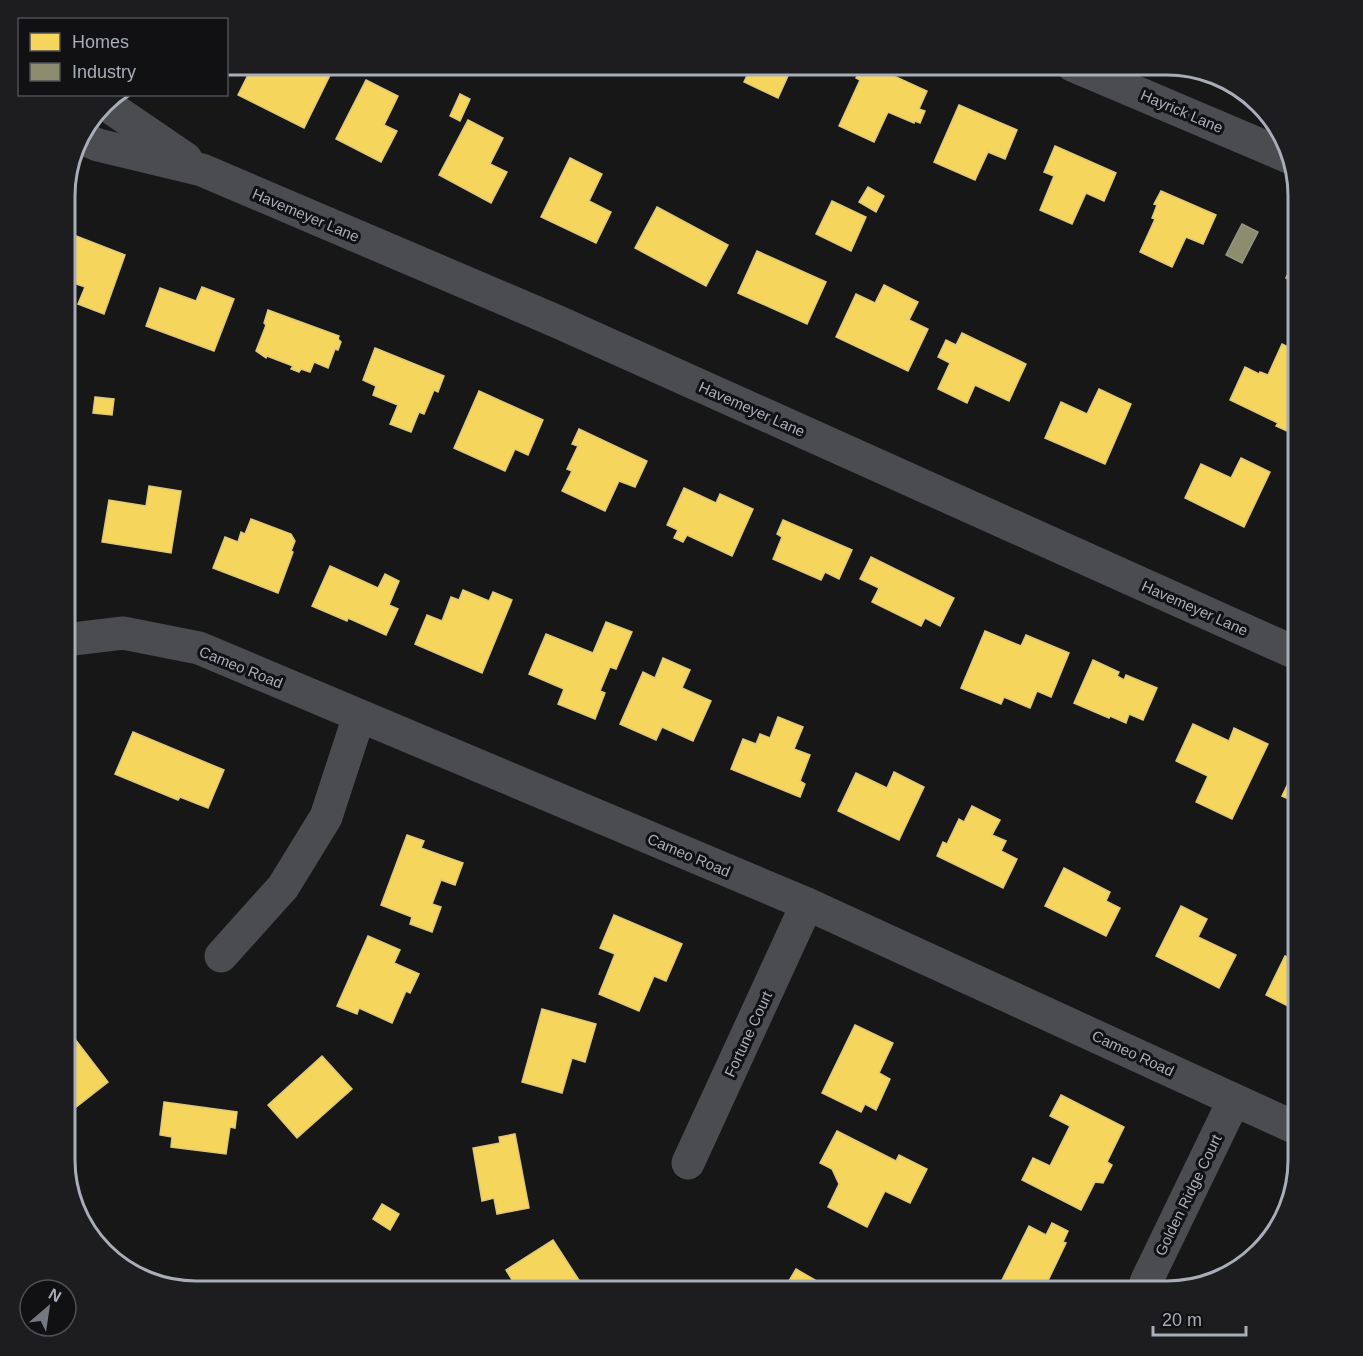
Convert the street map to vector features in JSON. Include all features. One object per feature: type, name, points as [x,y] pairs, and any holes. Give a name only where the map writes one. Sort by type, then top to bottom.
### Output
[{"type":"street","name":"Hayrick Lane","points":[[1096,75],[1281,154]]},
{"type":"street","name":"Havemeyer Lane","points":[[112,109],[202,170]]},
{"type":"street","name":"Havemeyer Lane","points":[[88,141],[202,170],[567,326],[1288,649]]},
{"type":"street","name":"Cameo Road","points":[[75,639],[123,633],[199,648],[807,904],[1288,1124]]},
{"type":"street","points":[[221,956],[283,887],[326,817],[360,716]]},
{"type":"street","name":"Fortune Court","points":[[688,1163],[807,904]]},
{"type":"street","name":"Golden Ridge Court","points":[[1146,1281],[1234,1100]]},
{"type":"building: Homes","points":[[248,75],[330,75],[304,128],[238,95]]},
{"type":"building: Homes","points":[[747,75],[788,75],[778,98],[744,82]]},
{"type":"building: Homes","points":[[857,75],[892,75],[927,91],[919,109],[925,111],[920,123],[915,121],[914,123],[888,112],[874,142],[839,126],[860,80],[856,78]]},
{"type":"building: Homes","points":[[366,80],[398,96],[384,125],[397,131],[381,162],[336,139]]},
{"type":"building: Homes","points":[[460,94],[470,99],[460,121],[450,116]]},
{"type":"building: Homes","points":[[959,105],[1017,130],[1005,159],[988,152],[975,180],[934,162]]},
{"type":"building: Homes","points":[[468,120],[503,138],[490,164],[507,172],[491,203],[439,175]]},
{"type":"building: Homes","points":[[1055,146],[1116,173],[1104,201],[1086,193],[1072,224],[1040,210],[1054,176],[1044,172]]},
{"type":"building: Homes","points":[[570,158],[602,174],[589,201],[611,212],[596,243],[541,217]]},
{"type":"building: Homes","points":[[868,187],[884,196],[876,212],[859,202]]},
{"type":"building: Homes","points":[[1161,191],[1216,215],[1203,244],[1186,237],[1172,267],[1140,252],[1155,219],[1152,218],[1157,205],[1154,204]]},
{"type":"building: Homes","points":[[832,201],[866,217],[851,251],[816,234]]},
{"type":"building: Homes","points":[[657,207],[728,245],[706,286],[635,248]]},
{"type":"building: Homes","points":[[75,236],[125,255],[104,314],[78,304],[85,287],[75,284]]},
{"type":"building: Homes","points":[[757,251],[826,282],[807,324],[738,293]]},
{"type":"building: Homes","points":[[884,285],[918,302],[909,320],[928,329],[908,371],[836,337],[856,294],[875,303]]},
{"type":"building: Homes","points":[[202,287],[234,299],[214,351],[146,326],[160,288],[196,301]]},
{"type":"building: Homes","points":[[268,310],[339,336],[338,339],[341,342],[338,350],[335,349],[328,368],[314,362],[310,372],[301,369],[299,372],[291,369],[293,366],[267,356],[266,358],[256,351],[266,325],[264,323]]},
{"type":"building: Homes","points":[[962,333],[1026,364],[1009,401],[975,385],[967,403],[938,389],[950,363],[938,357],[946,340],[956,345]]},
{"type":"building: Homes","points":[[1282,344],[1288,347],[1287,431],[1276,426],[1278,423],[1230,400],[1245,367],[1259,374],[1260,372],[1268,375]]},
{"type":"building: Homes","points":[[375,348],[444,376],[438,392],[434,390],[424,414],[419,412],[411,432],[390,424],[398,405],[373,395],[376,386],[363,380]]},
{"type":"building: Homes","points":[[1099,389],[1131,404],[1105,464],[1045,438],[1061,402],[1087,414]]},
{"type":"building: Homes","points":[[479,391],[543,420],[528,455],[515,449],[505,471],[454,448]]},
{"type":"building: Homes","points":[[95,397],[114,399],[112,415],[93,413]]},
{"type":"building: Homes","points":[[579,429],[647,461],[635,487],[619,481],[605,511],[562,491],[572,471],[567,469],[578,446],[572,444]]},
{"type":"building: Homes","points":[[1241,458],[1270,472],[1244,527],[1185,498],[1201,464],[1231,478]]},
{"type":"building: Homes","points":[[149,486],[181,491],[171,553],[102,542],[109,500],[146,506]]},
{"type":"building: Homes","points":[[684,488],[716,503],[720,494],[753,509],[732,556],[687,535],[683,542],[674,538],[678,530],[667,525]]},
{"type":"building: Homes","points":[[251,519],[291,534],[295,541],[278,593],[213,568],[225,537],[238,542],[241,532],[245,534]]},
{"type":"building: Homes","points":[[783,520],[852,550],[839,579],[825,572],[821,580],[773,559],[782,537],[777,534]]},
{"type":"building: Homes","points":[[871,557],[954,598],[940,626],[925,618],[921,626],[872,602],[879,588],[860,579]]},
{"type":"building: Homes","points":[[330,566],[378,588],[385,574],[399,581],[389,605],[398,609],[386,635],[348,618],[347,621],[312,606]]},
{"type":"building: Homes","points":[[463,590],[489,601],[493,592],[512,600],[482,673],[415,644],[427,615],[442,621],[451,597],[459,600]]},
{"type":"building: Homes","points":[[606,622],[632,632],[616,669],[610,667],[600,691],[605,693],[595,719],[558,704],[564,689],[529,674],[546,634],[593,653]]},
{"type":"building: Homes","points":[[985,631],[1021,646],[1026,635],[1069,653],[1051,697],[1037,691],[1030,708],[1004,697],[1001,704],[961,688]]},
{"type":"building: Homes","points":[[663,658],[690,670],[682,688],[711,701],[693,741],[662,727],[656,740],[620,724],[643,672],[655,678]]},
{"type":"building: Homes","points":[[1093,660],[1119,672],[1117,676],[1124,680],[1126,675],[1157,688],[1143,720],[1129,714],[1126,723],[1074,703]]},
{"type":"building: Homes","points":[[778,717],[803,727],[794,749],[810,755],[800,781],[805,784],[800,797],[731,769],[743,739],[756,744],[760,734],[770,738]]},
{"type":"building: Homes","points":[[1193,724],[1229,741],[1234,728],[1268,744],[1232,819],[1196,802],[1208,776],[1176,761]]},
{"type":"building: Homes","points":[[133,732],[224,770],[208,808],[180,797],[178,800],[115,774]]},
{"type":"building: Homes","points":[[894,772],[924,787],[899,840],[838,811],[856,773],[887,788]]},
{"type":"building: Homes","points":[[1288,784],[1288,799],[1282,796]]},
{"type":"building: Homes","points":[[972,806],[1000,820],[992,835],[1006,841],[1001,851],[1017,859],[1003,888],[937,856],[943,842],[947,844],[959,819],[964,822]]},
{"type":"building: Homes","points":[[407,835],[424,841],[421,848],[463,863],[455,885],[441,880],[432,904],[441,907],[432,932],[410,924],[412,917],[381,905]]},
{"type":"building: Homes","points":[[1064,868],[1110,892],[1106,901],[1120,908],[1106,936],[1045,906]]},
{"type":"building: Homes","points":[[1181,906],[1207,919],[1198,937],[1236,955],[1219,988],[1156,956]]},
{"type":"building: Homes","points":[[614,915],[682,944],[666,981],[654,976],[639,1011],[599,994],[615,954],[600,948]]},
{"type":"building: Homes","points":[[368,936],[400,950],[394,963],[419,974],[410,993],[406,991],[392,1023],[359,1008],[357,1014],[337,1006]]},
{"type":"building: Homes","points":[[1285,956],[1288,958],[1288,1006],[1266,995]]},
{"type":"building: Homes","points":[[542,1009],[596,1024],[585,1062],[572,1058],[562,1093],[522,1082]]},
{"type":"building: Homes","points":[[855,1025],[893,1043],[879,1073],[890,1079],[876,1110],[865,1104],[861,1112],[822,1093]]},
{"type":"building: Homes","points":[[75,1039],[108,1082],[75,1108]]},
{"type":"building: Homes","points":[[322,1056],[352,1089],[297,1138],[268,1105]]},
{"type":"building: Homes","points":[[1061,1095],[1124,1127],[1107,1162],[1112,1165],[1103,1183],[1095,1182],[1081,1210],[1022,1180],[1033,1158],[1050,1166],[1070,1126],[1050,1116]]},
{"type":"building: Homes","points":[[164,1102],[237,1112],[235,1128],[230,1127],[226,1154],[171,1147],[172,1137],[160,1135]]},
{"type":"building: Homes","points":[[837,1131],[896,1161],[899,1155],[927,1169],[910,1203],[885,1191],[867,1227],[828,1207],[839,1184],[832,1169],[820,1163]]},
{"type":"building: Homes","points":[[515,1134],[529,1208],[497,1214],[494,1198],[482,1201],[473,1148],[500,1143],[499,1137]]},
{"type":"building: Homes","points":[[382,1204],[399,1214],[390,1230],[373,1219]]},
{"type":"building: Homes","points":[[1052,1223],[1068,1231],[1063,1242],[1066,1243],[1048,1281],[1002,1281],[1029,1226],[1046,1235]]},
{"type":"building: Homes","points":[[553,1240],[580,1281],[513,1281],[506,1270]]},
{"type":"building: Homes","points":[[796,1269],[817,1281],[789,1281]]},
{"type":"building: Industry","points":[[1242,224],[1258,232],[1242,263],[1226,255]]}]
